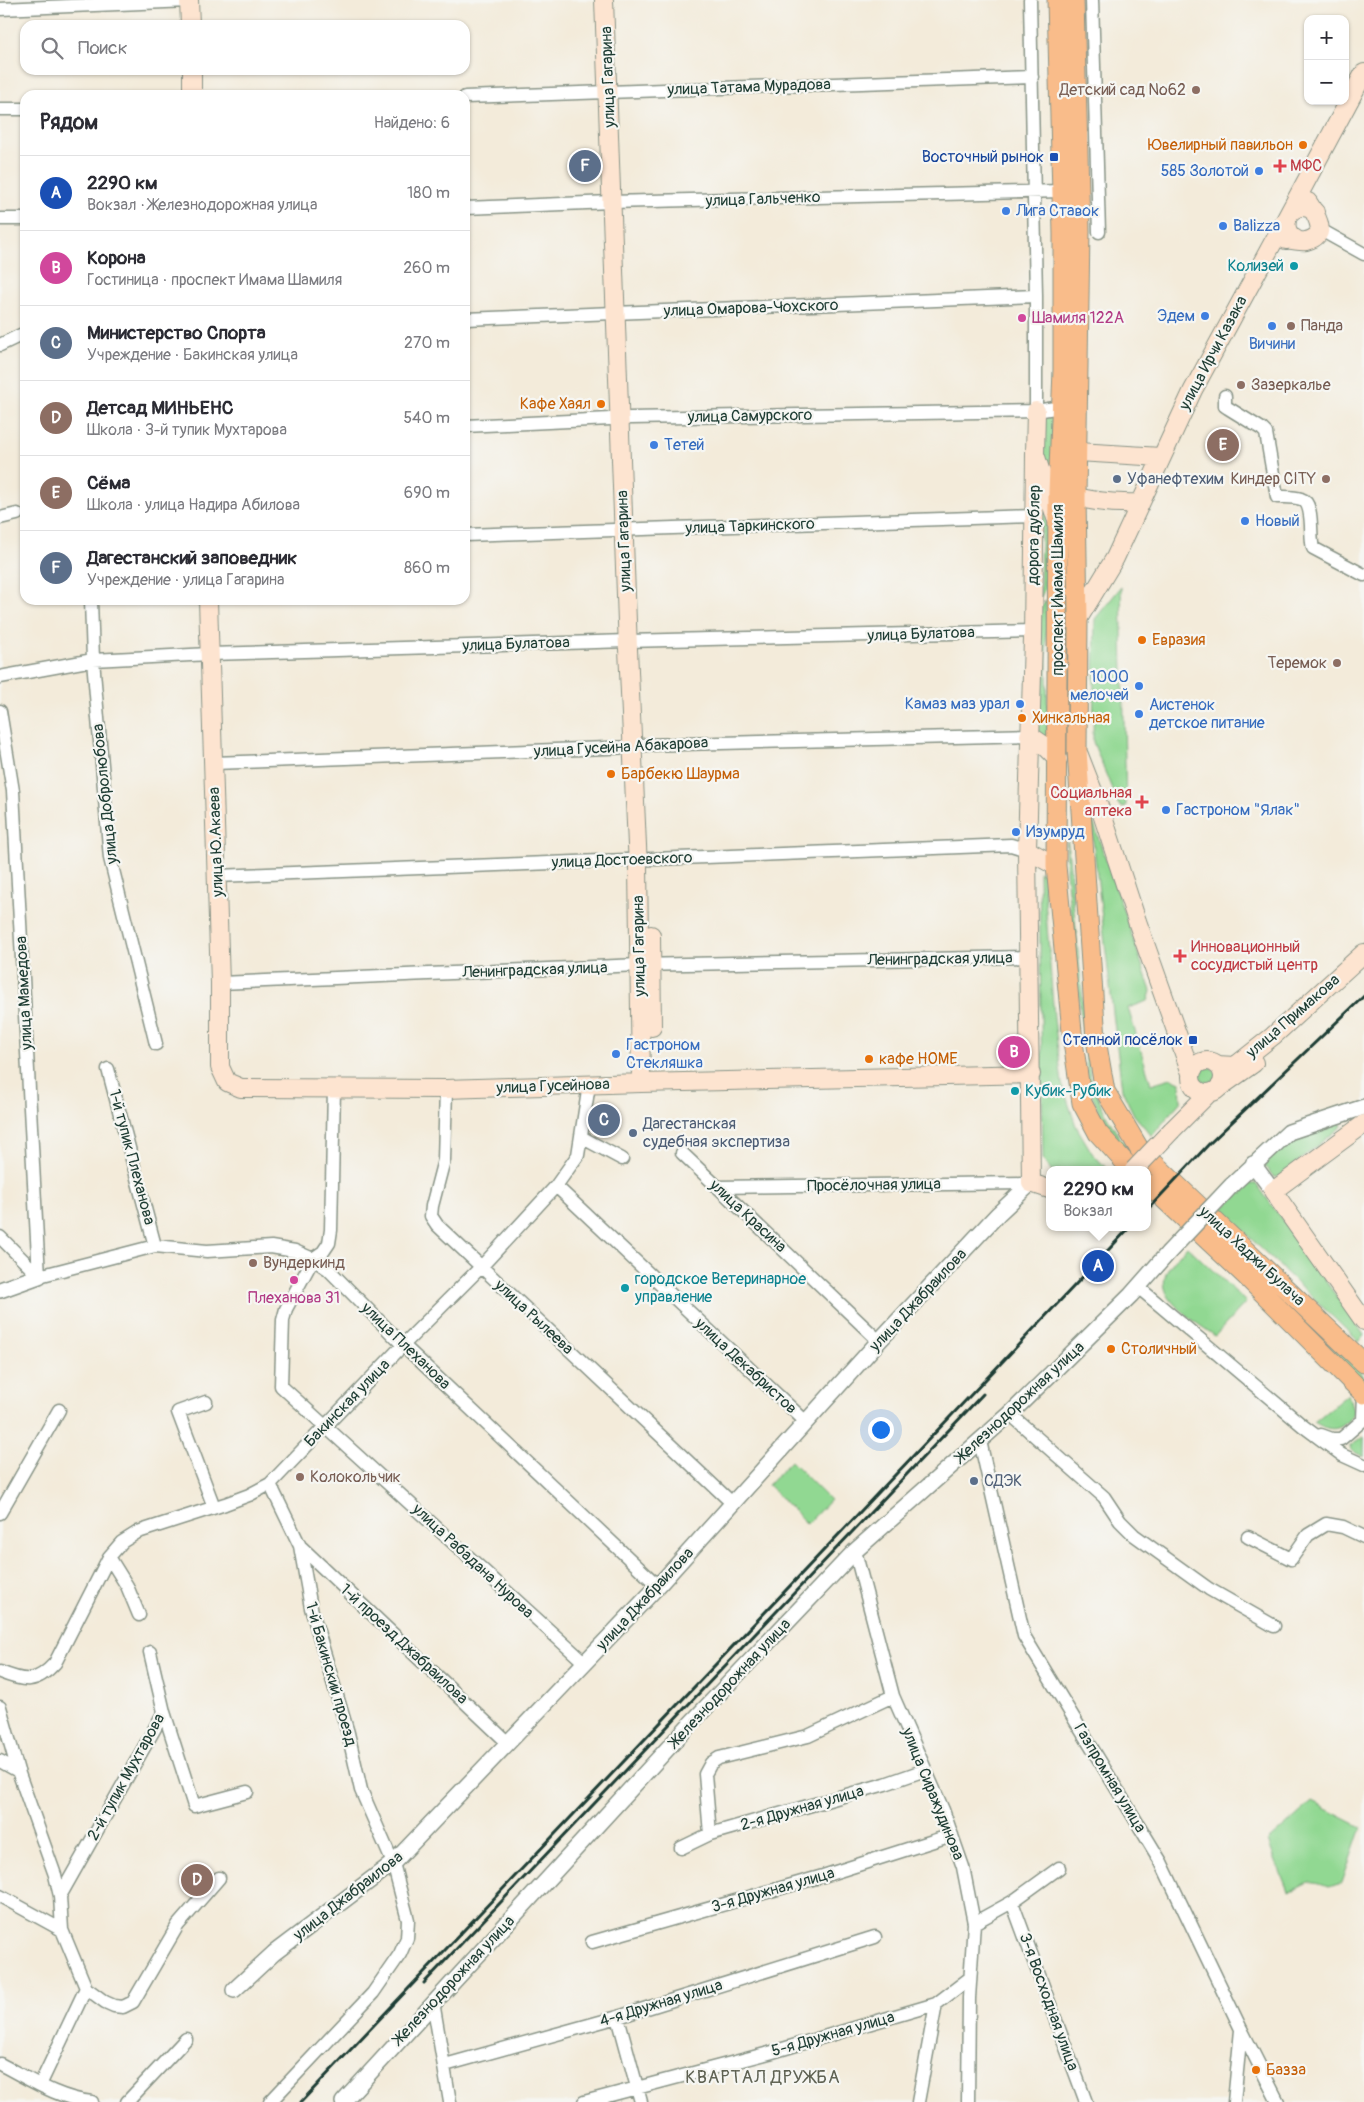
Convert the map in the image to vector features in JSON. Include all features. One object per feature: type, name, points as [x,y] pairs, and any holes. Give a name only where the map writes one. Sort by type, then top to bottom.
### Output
[{"type":"main road","name":"улица Гагарина","points":[[604,0],[615,92]]},
{"type":"main road","name":"улица Гагарина","points":[[616,0],[615,92],[620,313],[643,859],[647,1082]]},
{"type":"main road","name":"проспект Имама Шамиля","points":[[1057,0],[1062,191],[1062,407],[1067,495],[1078,619],[1077,750],[1088,802],[1178,1038],[1200,1071],[1196,1089],[1201,1092],[1214,1090]]},
{"type":"main road","name":"проспект Имама Шамиля","points":[[1074,0],[1080,231],[1078,452],[1059,526],[1056,866],[1073,1042],[1082,1103],[1098,1134],[1129,1166]]},
{"type":"main road","points":[[189,1],[190,20]]},
{"type":"main road","points":[[1297,240],[1287,231],[1285,224],[1288,215],[1364,73]]},
{"type":"main road","points":[[192,75],[192,90]]},
{"type":"main road","points":[[1268,250],[1284,240],[1308,240],[1319,230],[1320,223],[1306,198],[1302,186]]},
{"type":"main road","points":[[1288,215],[1291,211],[1301,207],[1315,212]]},
{"type":"main road","name":"улица Ирчи Казака","points":[[1078,619],[1115,558],[1193,390],[1288,215]]},
{"type":"main road","name":"дорога дублер","points":[[1034,623],[1036,411]]},
{"type":"main road","points":[[1078,452],[1161,457]]},
{"type":"main road","points":[[1035,454],[1059,526]]},
{"type":"main road","points":[[1067,495],[1116,503],[1139,503]]},
{"type":"main road","points":[[1034,623],[1058,575]]},
{"type":"main road","name":"улица Ю.Акаева","points":[[208,605],[220,983],[220,1066],[227,1082]]},
{"type":"main road","name":"проспект Имама Шамиля","points":[[1031,1183],[1027,850],[1029,734],[1034,623]]},
{"type":"main road","points":[[1029,734],[1058,759]]},
{"type":"main road","name":"проспект Имама Шамиля","points":[[1088,802],[1096,1040],[1105,1091],[1140,1150]]},
{"type":"main road","points":[[1027,850],[1056,866]]},
{"type":"main road","name":"улица Примакова","points":[[1200,1071],[1235,1066],[1274,1036],[1364,953]]},
{"type":"main road","name":"улица Примакова","points":[[1214,1090],[1233,1079],[1284,1041],[1364,968]]},
{"type":"main road","points":[[1133,1166],[1214,1090],[1223,1078],[1200,1071],[1185,1116]]},
{"type":"main road","name":"улица Гусейнова","points":[[227,1082],[241,1088],[446,1089],[647,1082],[1031,1074]]},
{"type":"main road","points":[[1364,1124],[1273,1191],[1364,1321]]},
{"type":"main road","name":"улица Хаджи Булача","points":[[1140,1150],[1364,1363]]},
{"type":"main road","points":[[1031,1183],[1046,1188]]},
{"type":"main road","name":"улица Хаджи Булача","points":[[1151,1187],[1245,1275],[1364,1394]]},
{"type":"street","points":[[1030,0],[1036,296],[1036,411]]},
{"type":"street","points":[[1092,0],[1099,232]]},
{"type":"street","points":[[0,9],[189,1]]},
{"type":"street","name":"улица Татама Мурадова","points":[[470,97],[1032,77]]},
{"type":"street","points":[[0,109],[20,109]]},
{"type":"street","name":"улица Гальченко","points":[[470,208],[617,202],[1062,191]]},
{"type":"street","points":[[0,218],[20,218]]},
{"type":"street","points":[[1319,230],[1364,254]]},
{"type":"street","name":"улица Омарова-Чохского","points":[[470,319],[1036,296]]},
{"type":"street","points":[[0,344],[20,335]]},
{"type":"street","points":[[1225,396],[1225,406],[1266,433],[1277,497],[1301,499],[1307,502],[1310,508],[1311,542],[1313,548],[1364,575]]},
{"type":"street","name":"улица Самурского","points":[[470,426],[625,418],[1036,411],[1062,407]]},
{"type":"street","points":[[0,518],[17,514]]},
{"type":"street","name":"улица Таркинского","points":[[470,535],[1035,516]]},
{"type":"street","name":"улица Добролюбова","points":[[91,605],[93,660],[110,858],[156,1044]]},
{"type":"street","name":"улица Булатова","points":[[0,677],[93,660],[210,654],[633,641],[1034,623]]},
{"type":"street","name":"улица Мамедова","points":[[0,711],[13,791],[39,1276]]},
{"type":"street","name":"улица Гусейна Абакарова","points":[[214,764],[638,746],[1029,734]]},
{"type":"street","name":"улица Достоевского","points":[[217,876],[1011,845],[1027,850]]},
{"type":"street","name":"Ленинградская улица","points":[[220,983],[646,966],[1029,957]]},
{"type":"street","name":"1-й тупик Плеханова","points":[[108,1068],[155,1246]]},
{"type":"street","name":"Бакинская улица","points":[[0,1672],[16,1678],[30,1680],[44,1675],[55,1663],[109,1557],[122,1542],[138,1532],[248,1495],[270,1484],[403,1345],[481,1268],[556,1186],[578,1155],[589,1085]]},
{"type":"street","name":"улица Рабадана Нурова","points":[[334,1089],[331,1230],[329,1243],[323,1252],[313,1258],[286,1309],[283,1320],[281,1386],[585,1663]]},
{"type":"street","name":"улица Рылеева","points":[[446,1089],[444,1160],[432,1206],[432,1216],[437,1225],[732,1503]]},
{"type":"street","name":"Железнодорожная улица","points":[[343,2102],[685,1729],[855,1552],[1010,1414],[1138,1287],[1253,1164],[1289,1132],[1364,1107]]},
{"type":"street","points":[[581,1137],[622,1159]]},
{"type":"street","name":"улица Красина","points":[[682,1153],[880,1341]]},
{"type":"street","points":[[1253,1164],[1273,1191]]},
{"type":"street","name":"Просёлочная улица","points":[[718,1188],[1031,1183]]},
{"type":"street","name":"улица Джабраилова","points":[[234,1990],[274,1953],[393,1863],[658,1586],[880,1341],[998,1214],[1031,1183]]},
{"type":"street","name":"улица Декабристов","points":[[556,1186],[806,1422]]},
{"type":"street","points":[[0,1237],[39,1276],[2,1289]]},
{"type":"street","name":"улица Плеханова","points":[[39,1276],[155,1246],[207,1251],[271,1247],[295,1251],[313,1258],[328,1269],[403,1345],[658,1586]]},
{"type":"street","points":[[1138,1287],[1303,1426],[1342,1454],[1364,1465]]},
{"type":"street","points":[[1303,1426],[1332,1439],[1341,1439],[1363,1420],[1364,1394]]},
{"type":"street","points":[[206,1402],[178,1412],[214,1507]]},
{"type":"street","points":[[0,1513],[59,1410]]},
{"type":"street","points":[[1010,1414],[1104,1497],[1120,1521],[1134,1535],[1209,1589],[1274,1626]]},
{"type":"street","name":"Газпромная улица","points":[[980,1441],[1024,1636],[1160,1862],[1278,2102]]},
{"type":"street","name":"1-й Бакинский проезд","points":[[270,1484],[300,1546],[311,1608],[348,1732],[361,1790],[393,1863],[408,1920],[407,1938],[400,1954],[373,1993],[270,2102]]},
{"type":"street","points":[[1248,1537],[1291,1559],[1308,1535],[1326,1524],[1343,1527],[1364,1537]]},
{"type":"street","name":"1-й проезд Джабраилова","points":[[300,1546],[508,1743]]},
{"type":"street","name":"улица Сиражудинова","points":[[855,1552],[893,1696],[952,1835],[963,1867],[974,1923],[970,1978],[968,2102]]},
{"type":"street","points":[[109,1557],[127,1586],[139,1615]]},
{"type":"street","name":"2-й тупик Мухтарова","points":[[60,1896],[164,1712],[150,1652]]},
{"type":"street","points":[[710,1834],[705,1774],[711,1763],[719,1758],[808,1736],[893,1696]]},
{"type":"street","points":[[0,1706],[18,1771],[55,1875],[60,1896],[62,1930],[86,1988],[105,2002],[114,2006],[122,2007],[133,2002],[178,1924],[219,1878]]},
{"type":"street","points":[[164,1712],[194,1806],[247,1792]]},
{"type":"street","points":[[0,1761],[18,1771]]},
{"type":"street","name":"2-я Дружная улица","points":[[681,1848],[710,1834],[885,1784],[925,1770]]},
{"type":"street","name":"3-я Дружная улица","points":[[592,1942],[823,1876],[952,1835]]},
{"type":"street","points":[[974,1923],[1012,1902],[1060,1868]]},
{"type":"street","points":[[0,1896],[62,1930]]},
{"type":"street","name":"3-я Восходная улица","points":[[1012,1902],[1086,2102]]},
{"type":"street","name":"4-я Дружная улица","points":[[445,2064],[618,2017],[875,1937]]},
{"type":"street","points":[[918,2102],[936,2004],[970,1978]]},
{"type":"street","points":[[40,2085],[86,1988]]},
{"type":"street","points":[[433,2002],[450,2102]]},
{"type":"street","name":"5-я Дружная улица","points":[[584,2102],[769,2053],[936,2004]]},
{"type":"street","points":[[618,2017],[641,2102]]},
{"type":"street","points":[[1234,2102],[1241,2029]]},
{"type":"street","points":[[127,2102],[186,2038]]},
{"type":"street","points":[[0,2064],[60,2098],[92,2102]]},
{"type":"green space","points":[[1048,414],[1055,414],[1053,477],[1042,452],[1040,424]]},
{"type":"green space","points":[[1042,485],[1047,495],[1045,589],[1040,598]]},
{"type":"green space","points":[[1121,587],[1126,806],[1123,808],[1118,804],[1093,742],[1095,619]]},
{"type":"green space","points":[[1046,600],[1048,746],[1038,735],[1038,613]]},
{"type":"green space","points":[[1093,822],[1151,991],[1148,1001],[1128,1008],[1151,1084],[1171,1078],[1180,1082],[1181,1101],[1152,1136],[1134,1115],[1122,1090],[1091,823]]},
{"type":"green space","points":[[1067,837],[1090,1074],[1105,1113],[1128,1149],[1146,1166],[1140,1166],[1115,1138],[1101,1116],[1091,1091],[1087,1076],[1066,871]]},
{"type":"green space","points":[[1039,872],[1043,872],[1054,1018],[1062,1084],[1076,1126],[1092,1153],[1104,1166],[1048,1166],[1043,1159]]},
{"type":"green space","points":[[1207,1067],[1214,1070],[1217,1077],[1214,1084],[1207,1087],[1200,1084],[1197,1077],[1200,1070]]},
{"type":"green space","points":[[1340,1122],[1342,1126],[1279,1177],[1274,1177],[1265,1167],[1269,1158],[1276,1150],[1296,1138]]},
{"type":"green space","points":[[1151,1171],[1333,1342],[1364,1376],[1364,1385],[1329,1347],[1151,1176]]},
{"type":"green space","points":[[1249,1183],[1256,1183],[1364,1335],[1358,1341],[1221,1210]]},
{"type":"green space","points":[[1187,1246],[1246,1302],[1215,1336],[1189,1318],[1172,1302],[1164,1284],[1168,1270]]},
{"type":"green space","points":[[1348,1394],[1354,1413],[1345,1424],[1331,1429],[1314,1422]]},
{"type":"green space","points":[[1364,1437],[1364,1457],[1351,1450],[1350,1446]]},
{"type":"green space","points":[[791,1461],[830,1500],[807,1524],[768,1485]]},
{"type":"green space","points":[[1312,1802],[1361,1827],[1342,1883],[1328,1887],[1310,1883],[1288,1891],[1268,1841]]},
{"type":"railway","points":[[1151,1206],[1209,1144],[1364,996]]},
{"type":"railway","points":[[301,2102],[1126,1231]]},
{"type":"railway","points":[[424,1983],[983,1394]]},
{"type":"place","name":"Детский сад №62","points":[[1196,90]]},
{"type":"place","name":"Ювелирный павильон","points":[[1303,145]]},
{"type":"place","name":"Восточный рынок","points":[[1054,157]]},
{"type":"place","name":"Дагестанский заповедник","points":[[585,166]]},
{"type":"place","name":"МФС","points":[[1280,166]]},
{"type":"place","name":"585 Золотой","points":[[1259,171]]},
{"type":"place","name":"Лига Ставок","points":[[1006,211]]},
{"type":"place","name":"Balizza","points":[[1223,226]]},
{"type":"place","name":"Колизей","points":[[1294,266]]},
{"type":"place","name":"Эдем","points":[[1205,316]]},
{"type":"place","name":"Шамиля 122А","points":[[1022,318]]},
{"type":"place","name":"Вичини","points":[[1272,326]]},
{"type":"place","name":"Панда","points":[[1291,326]]},
{"type":"place","name":"Зазеркалье","points":[[1241,385]]},
{"type":"place","name":"Кафе Хаял","points":[[601,404]]},
{"type":"place","name":"Тетей","points":[[654,445]]},
{"type":"place","name":"Сёма","points":[[1223,445]]},
{"type":"place","name":"Уфанефтехим","points":[[1117,479]]},
{"type":"place","name":"Киндер CITY","points":[[1326,479]]},
{"type":"place","name":"Новый","points":[[1245,521]]},
{"type":"place","name":"Евразия","points":[[1142,640]]},
{"type":"place","name":"Теремок","points":[[1337,663]]},
{"type":"place","name":"1000 мелочей","points":[[1139,686]]},
{"type":"place","name":"Камаз маз урал","points":[[1020,704]]},
{"type":"place","name":"Аистенок детское питание","points":[[1139,714]]},
{"type":"place","name":"Хинкальная","points":[[1022,718]]},
{"type":"place","name":"Барбекю Шаурма","points":[[611,774]]},
{"type":"place","name":"Социальная аптека","points":[[1142,802]]},
{"type":"place","name":"Гастроном \"Ялак\"","points":[[1166,810]]},
{"type":"place","name":"Изумруд","points":[[1016,832]]},
{"type":"place","name":"Инновационный сосудистый центр","points":[[1180,956]]},
{"type":"place","name":"Степной посёлок","points":[[1193,1040]]},
{"type":"place","name":"Корона","points":[[1014,1052]]},
{"type":"place","name":"Гастроном Стекляшка","points":[[616,1054]]},
{"type":"place","name":"кафе HOME","points":[[869,1059]]},
{"type":"place","name":"Кубик-Рубик","points":[[1015,1091]]},
{"type":"place","name":"Министерство Спорта","points":[[604,1120]]},
{"type":"place","name":"Дагестанская судебная экспертиза","points":[[633,1133]]},
{"type":"place","name":"Вундеркинд","points":[[253,1263]]},
{"type":"place","name":"2290 км","points":[[1098,1266]]},
{"type":"place","name":"Плеханова 31","points":[[294,1280]]},
{"type":"place","name":"городское Ветеринарное управление","points":[[625,1288]]},
{"type":"place","name":"Столичный","points":[[1111,1349]]},
{"type":"place","name":"Колокольчик","points":[[300,1477]]},
{"type":"place","name":"СДЭК","points":[[974,1481]]},
{"type":"place","name":"Детсад МИНЬЕНС","points":[[197,1880]]},
{"type":"place","name":"Базза","points":[[1256,2070]]},
{"type":"district","name":"КВАРТАЛ ДРУЖБА","points":[[763,2077]]}]
